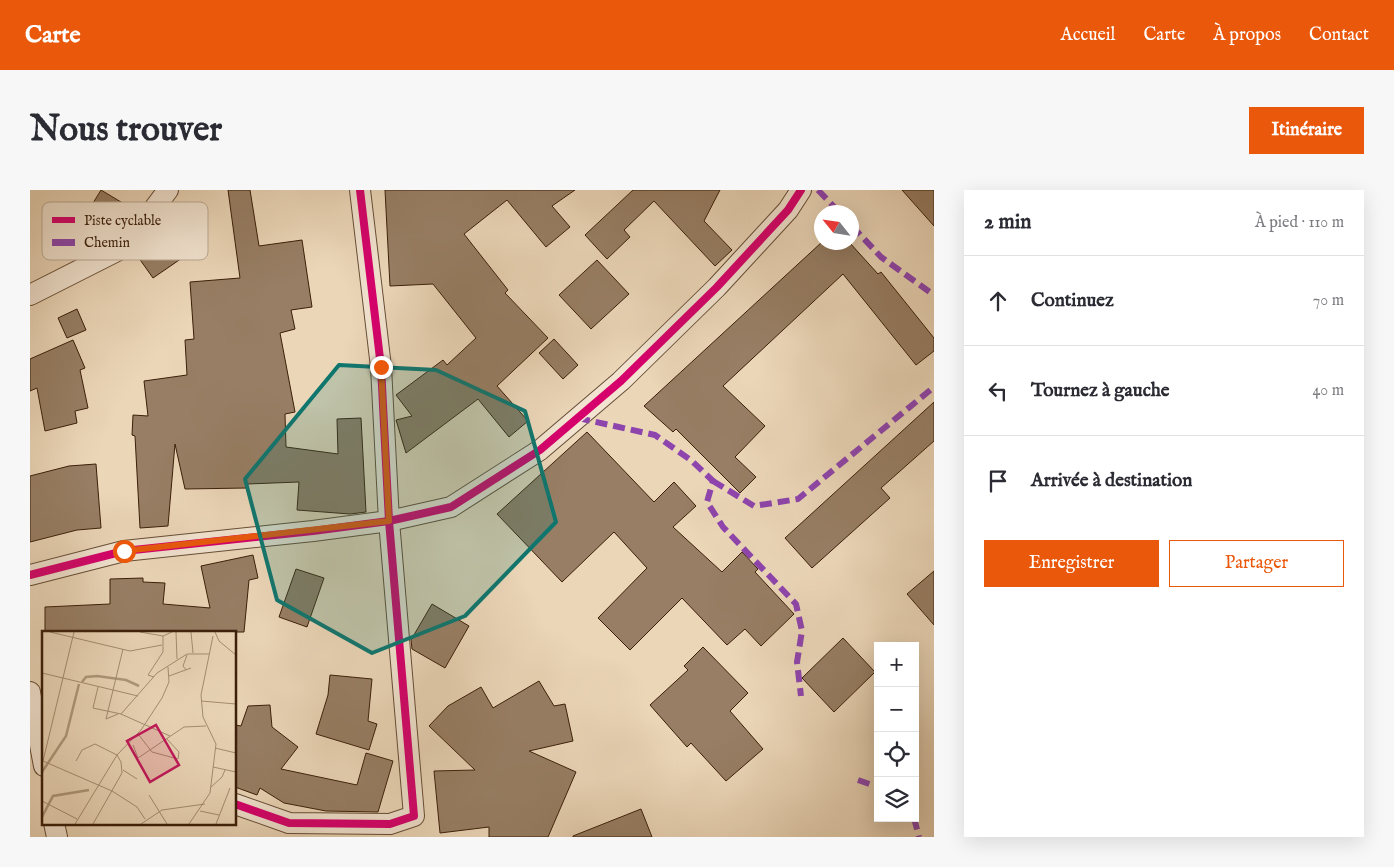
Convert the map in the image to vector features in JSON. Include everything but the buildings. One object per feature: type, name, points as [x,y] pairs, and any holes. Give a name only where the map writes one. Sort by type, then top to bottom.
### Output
[{"type":"street","points":[[159,202],[168,190]]},
{"type":"street","points":[[236,804],[289,824],[390,824],[414,816],[389,521],[381,367],[360,190]]},
{"type":"street","points":[[30,575],[124,551],[389,521],[451,507],[540,450],[621,381],[717,287],[788,210],[801,190]]},
{"type":"street","points":[[30,295],[99,260]]},
{"type":"street","points":[[30,692],[42,755]]},
{"type":"street","points":[[54,824],[57,837]]},
{"type":"highlighted area","points":[[339,365],[436,370],[525,411],[556,522],[465,616],[372,653],[277,600],[245,479]]},
{"type":"marked path","points":[[818,190],[832,205]]},
{"type":"marked path","points":[[859,233],[881,257],[934,295]]},
{"type":"marked path","points":[[713,481],[754,506],[798,499],[934,387]]},
{"type":"marked path","points":[[578,418],[655,435],[692,461],[713,481],[707,502],[723,527],[796,604],[802,631],[797,662],[801,696]]},
{"type":"marked path","points":[[858,780],[874,786]]},
{"type":"marked path","points":[[915,822],[919,837]]},
{"type":"cycle path","points":[[236,804],[289,823],[390,824],[414,816],[389,521],[381,367],[360,190]]},
{"type":"cycle path","points":[[30,575],[124,551],[389,521],[451,507],[540,450],[621,381],[717,287],[788,210],[801,190]]},
{"type":"route","points":[[124,551],[389,521],[381,367]]}]
